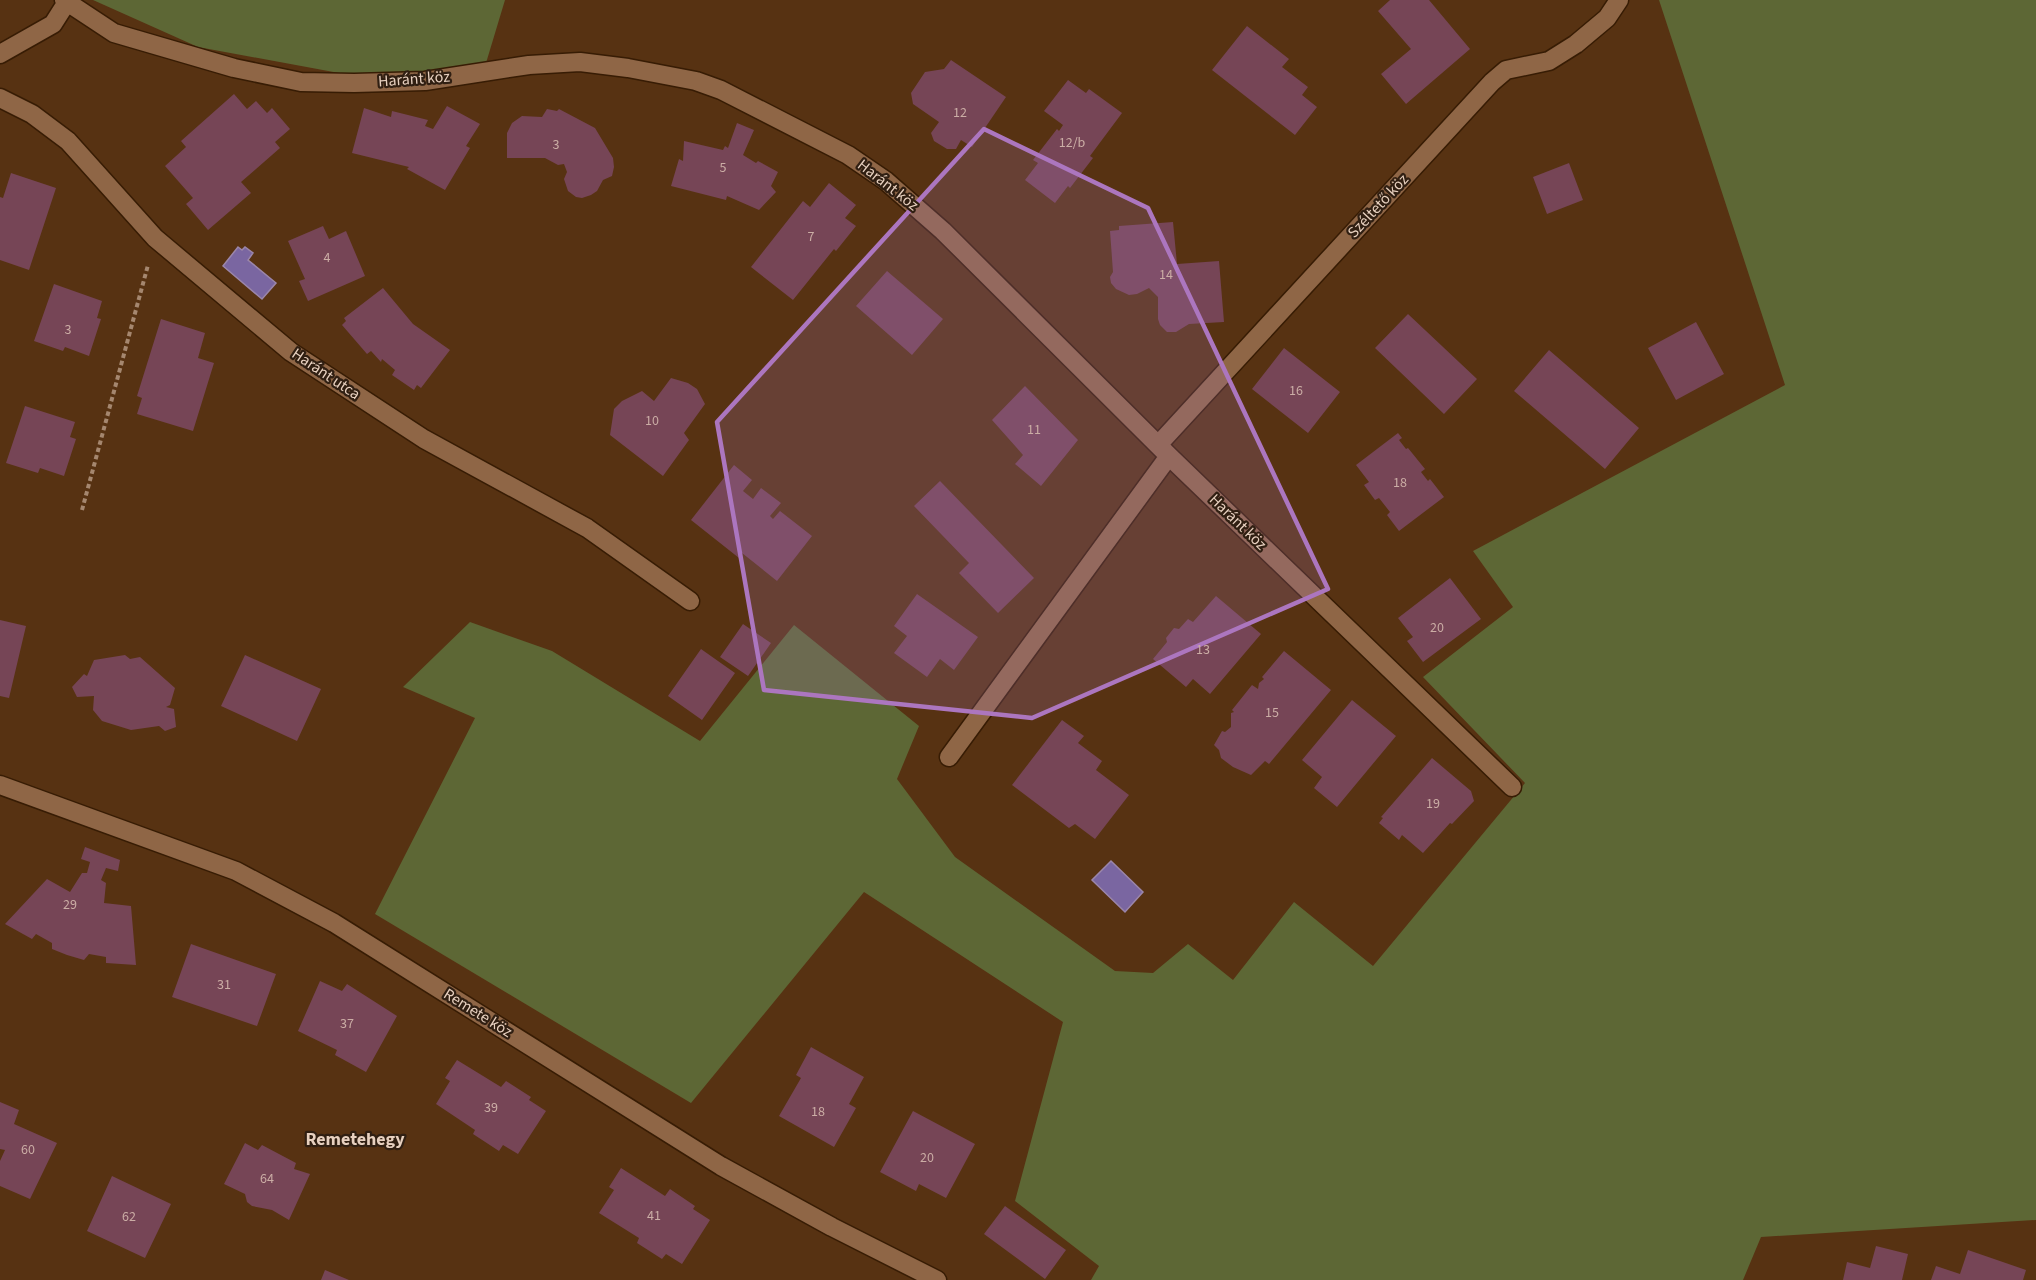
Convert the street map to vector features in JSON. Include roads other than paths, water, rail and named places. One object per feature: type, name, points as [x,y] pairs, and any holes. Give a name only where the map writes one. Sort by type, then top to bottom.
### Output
[{"type":"street","name":"Széltető köz","points":[[949,756],[1164,451],[1492,82],[1506,70],[1550,62],[1576,44],[1606,18],[1619,0]]},
{"type":"street","name":"Haránt köz","points":[[66,1],[114,33],[234,68],[301,82],[425,81],[529,65],[579,62],[628,68],[696,81],[721,90],[848,155],[886,181],[943,231],[1164,451],[1512,787]]},
{"type":"street","points":[[0,54],[53,24],[66,1]]},
{"type":"street","name":"Haránt utca","points":[[0,98],[32,114],[68,141],[156,238],[291,352],[424,439],[587,528],[690,601]]},
{"type":"street","name":"Remete köz","points":[[0,785],[236,871],[334,923],[721,1166],[832,1227],[937,1280]]},
{"type":"district","name":"Remetehegy","points":[[355,1139]]}]
